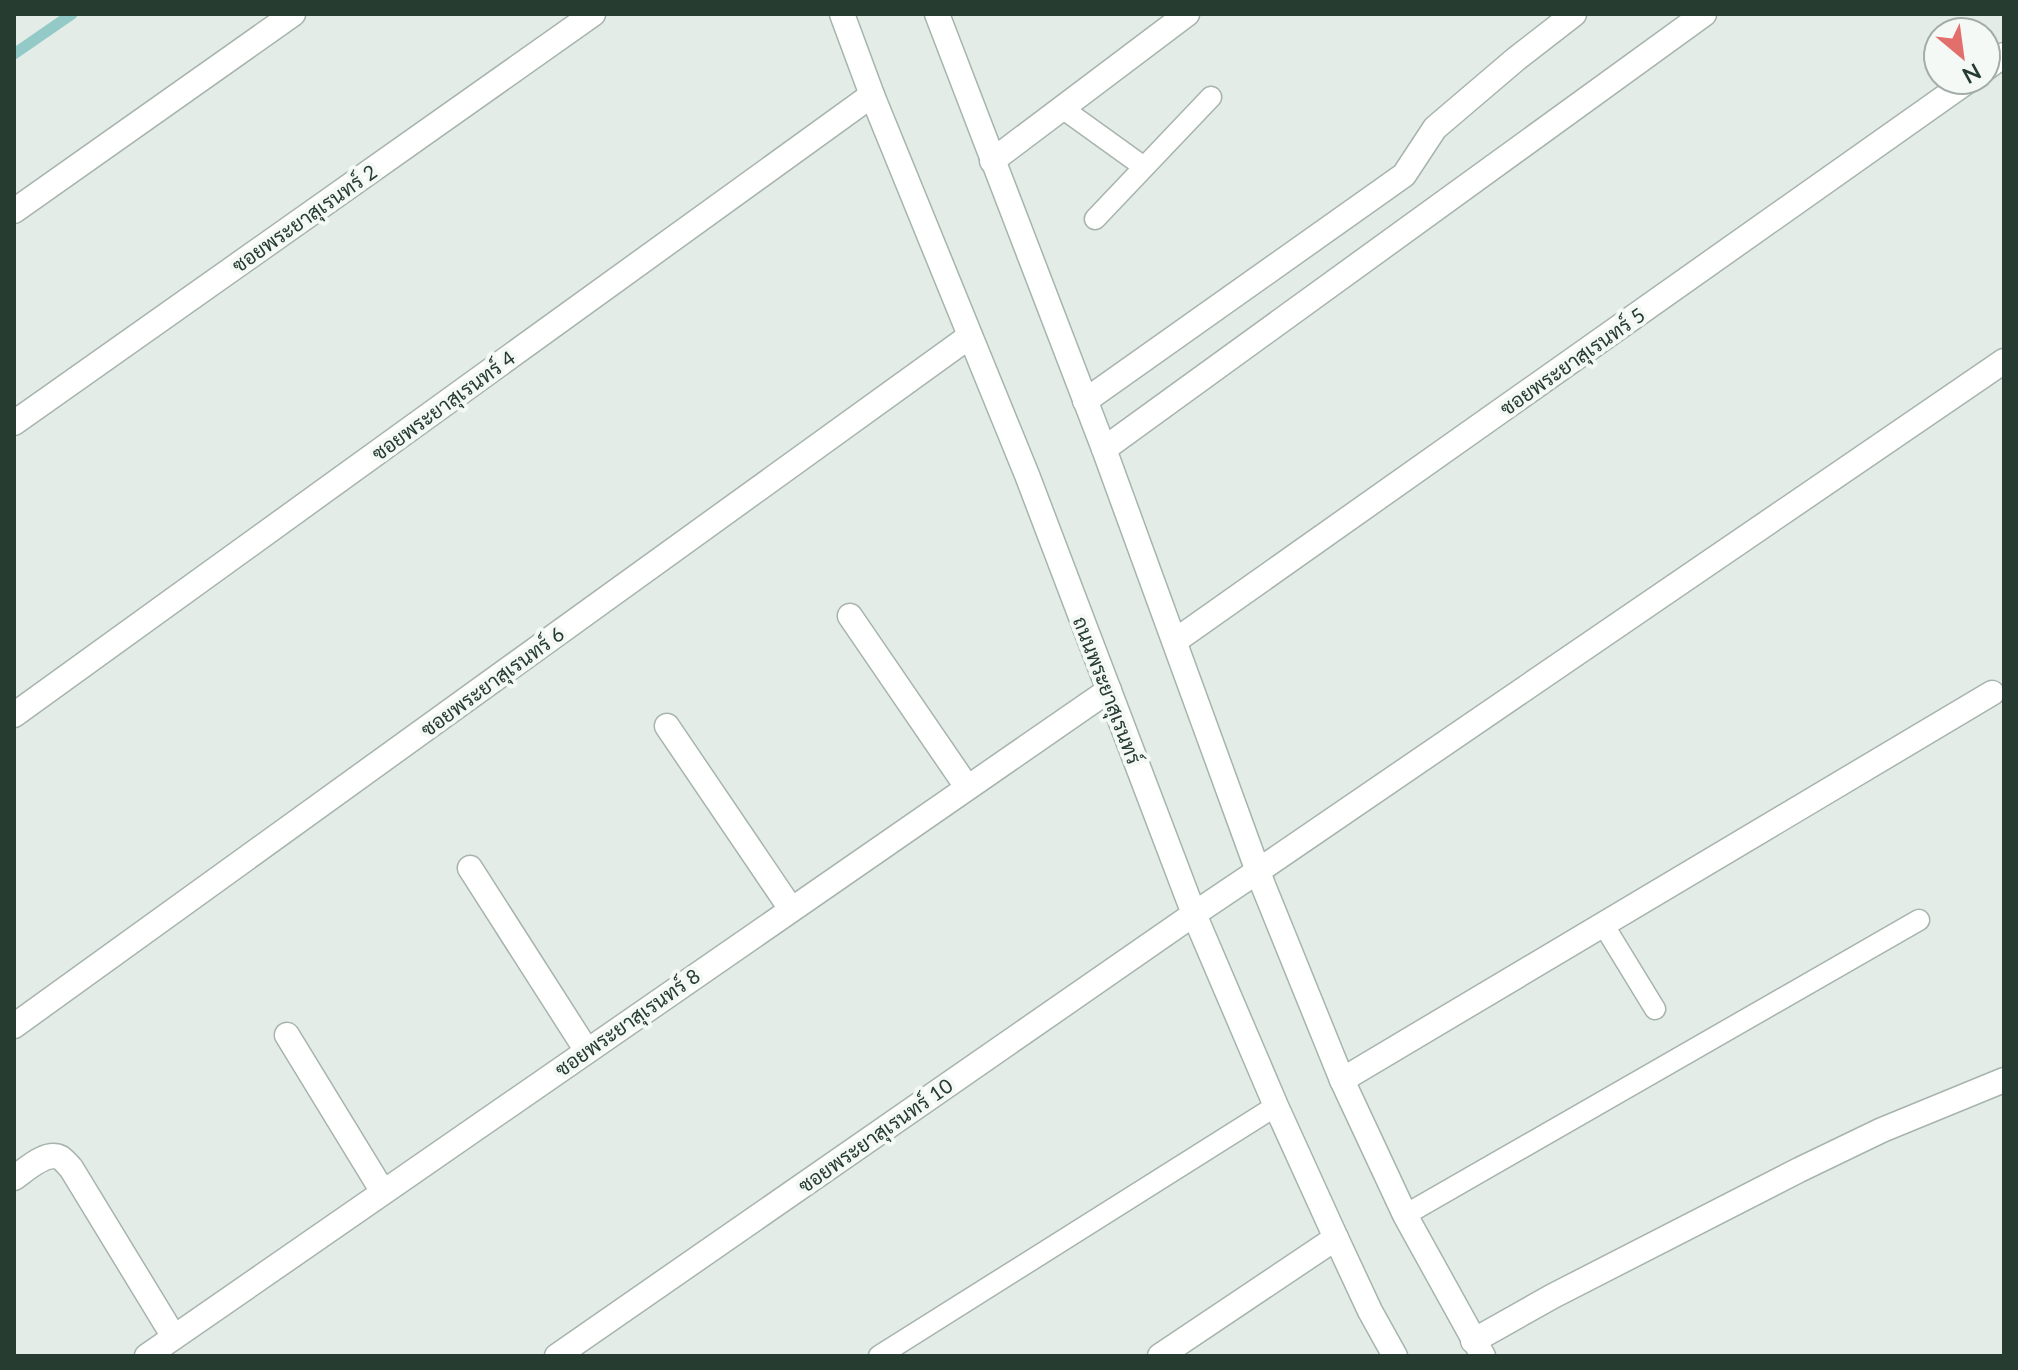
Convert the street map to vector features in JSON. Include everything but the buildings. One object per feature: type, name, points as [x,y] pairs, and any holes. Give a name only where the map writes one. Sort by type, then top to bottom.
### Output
[{"type":"street","points":[[14,211],[293,14]]},
{"type":"street","name":"ซอยพระยาสุเรนทร์ 2","points":[[14,423],[593,14]]},
{"type":"street","name":"ถนนพระยาสุเรนทร์","points":[[842,14],[1027,475],[1194,914],[1336,1238],[1395,1356]]},
{"type":"street","points":[[937,14],[1104,449],[1258,871],[1342,1080],[1405,1215],[1478,1349],[1553,1296],[1813,1163],[1882,1130],[2004,1080]]},
{"type":"street","points":[[992,161],[1187,14]]},
{"type":"street","points":[[1085,401],[1404,175],[1435,128],[1574,14]]},
{"type":"street","points":[[1104,449],[1704,14]]},
{"type":"street","name":"ซอยพระยาสุเรนทร์ 4","points":[[14,715],[872,95]]},
{"type":"street","name":"ซอยพระยาสุเรนทร์ 5","points":[[1175,641],[1946,96]]},
{"type":"street","name":"ซอยพระยาสุเรนทร์ 6","points":[[14,1026],[970,336]]},
{"type":"street","name":"ซอยพระยาสุเรนทร์ 10","points":[[557,1356],[1194,914],[2004,361]]},
{"type":"street","points":[[850,616],[967,787]]},
{"type":"street","name":"ซอยพระยาสุเรนทร์ 8","points":[[147,1356],[1109,690]]},
{"type":"street","points":[[1342,1080],[1992,693]]},
{"type":"street","points":[[667,726],[791,909]]},
{"type":"street","points":[[470,868],[587,1051]]},
{"type":"street","points":[[287,1035],[383,1192]]},
{"type":"street","points":[[14,1178],[41,1160],[61,1158],[71,1168],[174,1337]]},
{"type":"street","points":[[1160,1356],[1336,1238]]},
{"type":"lane","points":[[1095,219],[1211,97]]},
{"type":"lane","points":[[1062,108],[1144,167]]},
{"type":"lane","points":[[1405,1215],[1919,920]]},
{"type":"lane","points":[[1603,924],[1655,1009]]},
{"type":"lane","points":[[879,1356],[1276,1106]]},
{"type":"waterway","points":[[14,54],[72,14]]}]
